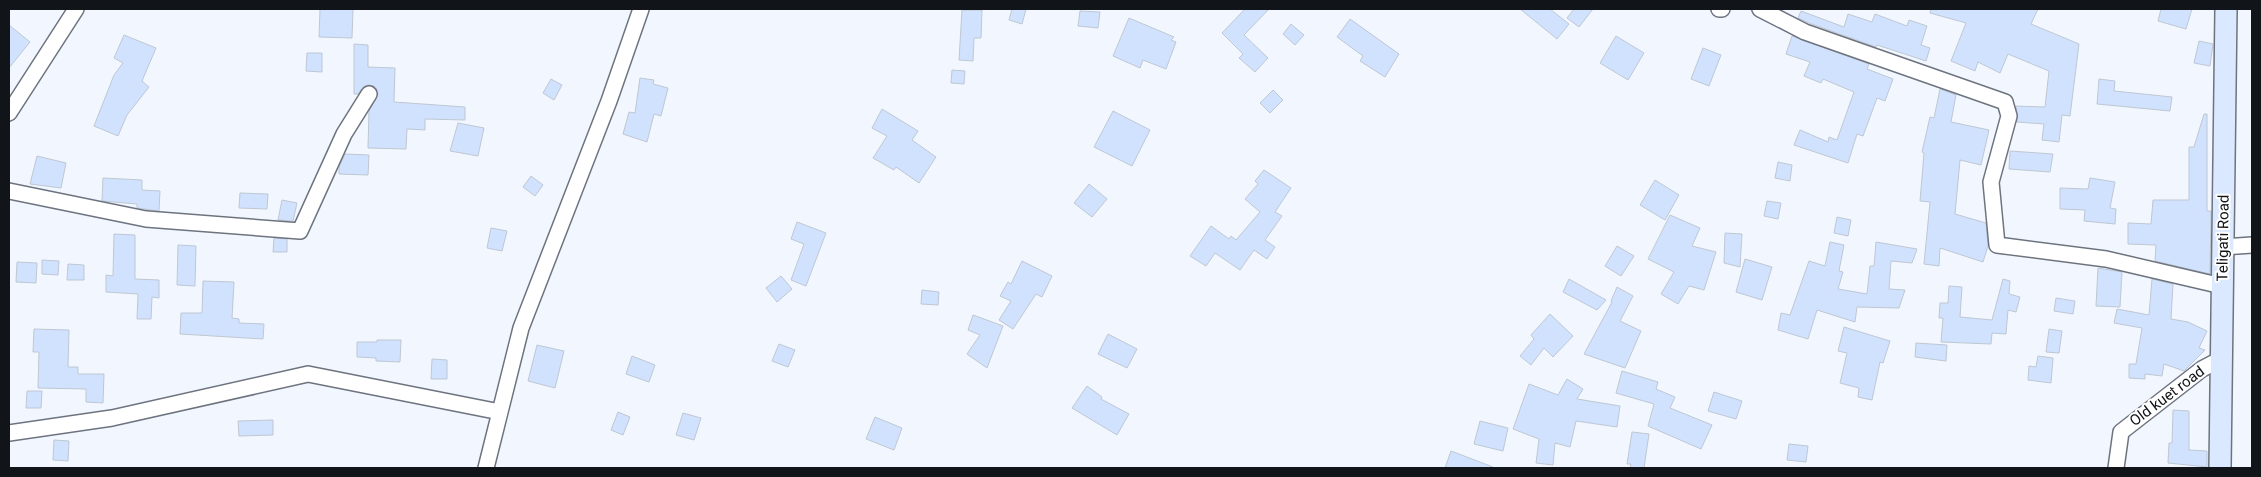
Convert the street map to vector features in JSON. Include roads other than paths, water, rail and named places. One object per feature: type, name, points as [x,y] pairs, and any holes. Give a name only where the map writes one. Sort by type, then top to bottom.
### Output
[{"type":"main road","name":"Teligati Road","points":[[2220,468],[2226,9]]},
{"type":"street","points":[[9,113],[76,9]]},
{"type":"street","points":[[486,468],[521,328],[609,101],[641,9]]},
{"type":"street","points":[[1760,9],[1805,32],[2005,102],[2009,116],[1991,182],[1997,244],[2106,259],[2222,286]]},
{"type":"street","points":[[9,190],[146,219],[300,231],[344,134],[369,94]]},
{"type":"street","points":[[2223,247],[2252,245]]},
{"type":"street","name":"Old kuet road","points":[[2116,468],[2121,432],[2202,369],[2221,360]]},
{"type":"street","points":[[9,433],[112,418],[308,374],[500,412]]}]
